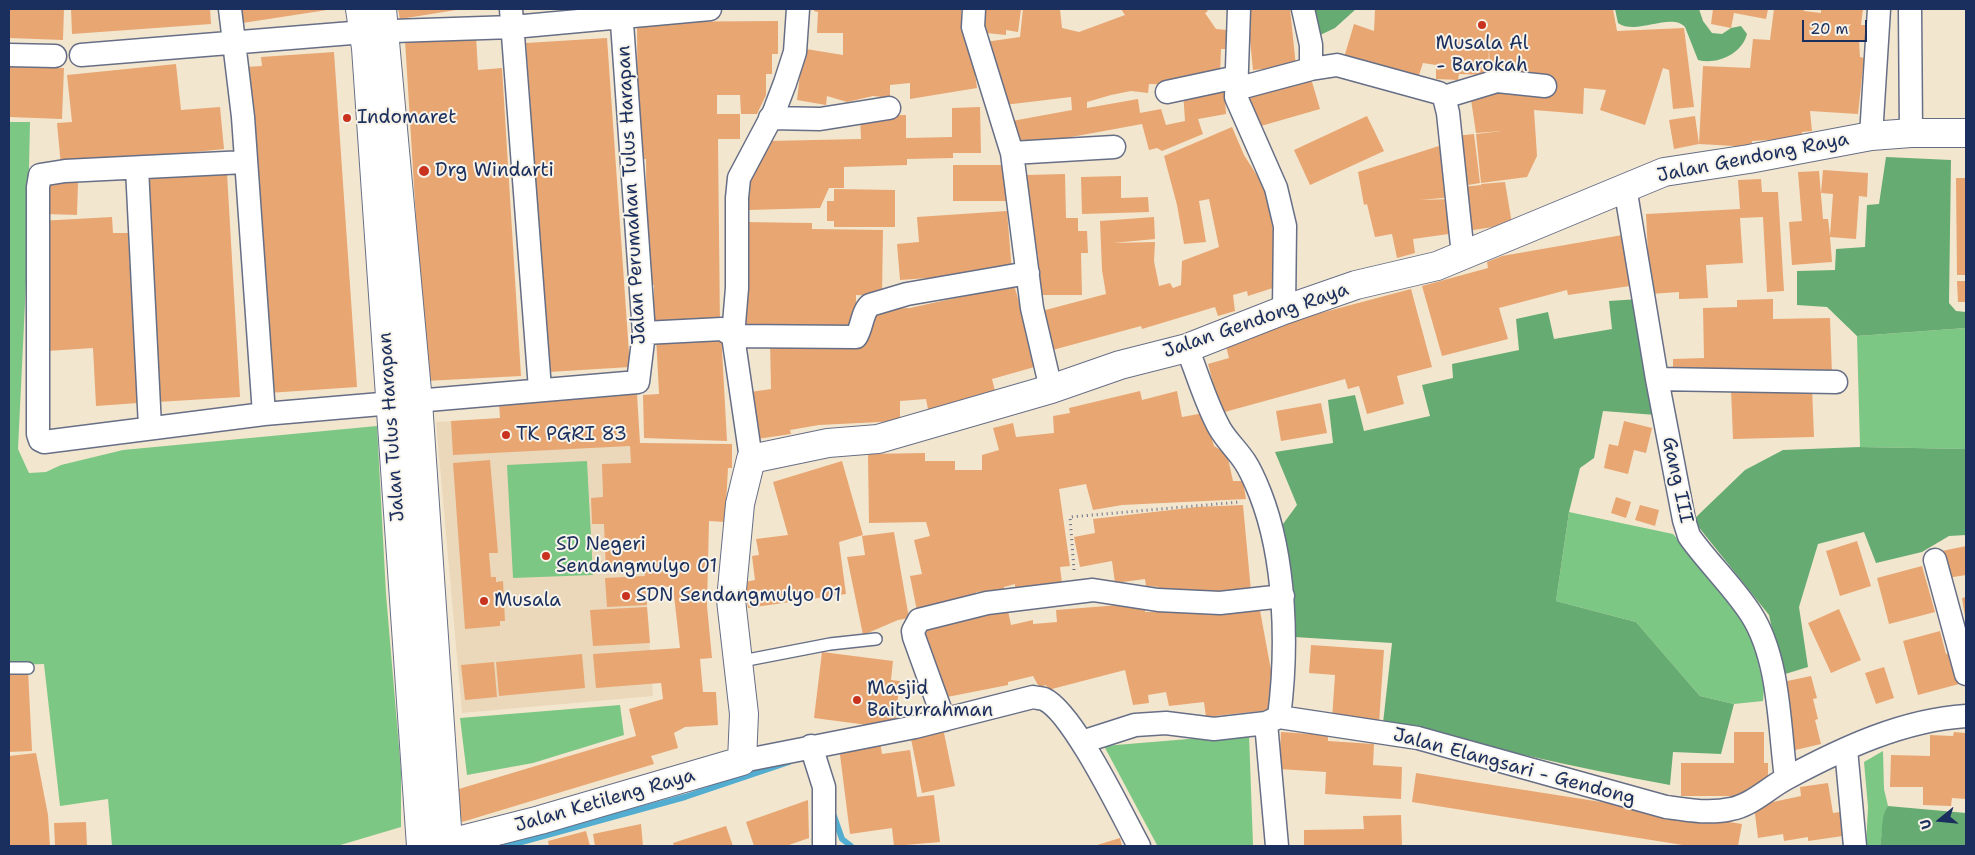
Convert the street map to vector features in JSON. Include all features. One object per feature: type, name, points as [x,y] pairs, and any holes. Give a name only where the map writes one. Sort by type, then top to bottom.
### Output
[{"type":"main road","name":"Jalan Tulus Harapan","points":[[372,20],[390,224],[418,402],[445,845]]},
{"type":"main road","name":"Jalan Gendong Raya","points":[[751,459],[828,442],[878,440],[1051,389],[1120,364],[1188,348],[1284,310],[1356,285],[1438,266],[1664,172],[1749,160],[1871,136],[1911,133],[1966,134]]},
{"type":"main road","name":"Jalan Tulus Harapan","points":[[390,224],[390,403],[421,846]]},
{"type":"main road","points":[[742,761],[744,714],[731,600],[740,504],[751,459]]},
{"type":"main road","name":"Jalan Ketileng Raya","points":[[445,845],[540,820],[742,761]]},
{"type":"street","points":[[230,9],[235,44],[245,162],[264,414]]},
{"type":"street","points":[[81,55],[235,44],[372,20],[512,18],[710,9]]},
{"type":"street","points":[[751,459],[733,336],[737,288],[739,178],[786,83],[795,52],[798,9]]},
{"type":"street","points":[[974,9],[973,27],[1012,153],[1032,308],[1051,389]]},
{"type":"street","points":[[1239,9],[1236,97],[1276,188],[1285,226],[1284,310]]},
{"type":"street","points":[[1303,9],[1311,45],[1311,68]]},
{"type":"street","points":[[1871,136],[1879,9]]},
{"type":"street","points":[[1910,9],[1911,133]]},
{"type":"street","name":"Jalan Perumahan Tulus Harapan","points":[[540,389],[638,382],[644,333],[622,13]]},
{"type":"street","points":[[245,162],[44,173],[39,178],[38,434],[40,440],[44,442],[264,414],[418,402],[540,389],[512,18]]},
{"type":"street","points":[[9,55],[55,56]]},
{"type":"street","points":[[1167,92],[1236,83],[1311,68],[1347,66],[1439,94],[1444,97],[1448,113],[1463,255]]},
{"type":"street","points":[[1444,97],[1497,81],[1545,86]]},
{"type":"street","points":[[770,118],[820,120],[889,108]]},
{"type":"street","points":[[1012,153],[1114,147]]},
{"type":"street","points":[[136,168],[150,427]]},
{"type":"street","name":"Gang III","points":[[1625,187],[1657,378],[1678,492],[1689,536],[1751,614],[1769,654],[1786,778]]},
{"type":"street","points":[[644,333],[722,330],[733,336],[856,337],[863,323],[867,307],[870,305],[907,294],[1028,273]]},
{"type":"street","points":[[1188,348],[1216,422],[1246,463],[1263,502],[1283,596],[1285,671],[1273,720],[1277,846]]},
{"type":"street","points":[[1657,378],[1836,382]]},
{"type":"street","points":[[1935,560],[1966,674]]},
{"type":"street","points":[[944,720],[914,637],[915,624],[933,616],[987,603],[1093,590],[1158,600],[1220,603],[1283,596]]},
{"type":"street","points":[[742,761],[812,752],[1033,697],[1044,699],[1055,708],[1082,742],[1139,846]]},
{"type":"street","name":"Jalan Elangsari - Gendong","points":[[1082,742],[1135,726],[1166,723],[1214,730],[1273,720],[1418,738],[1666,807],[1695,811],[1730,810],[1745,805],[1786,778],[1846,749],[1921,721],[1966,716]]},
{"type":"street","points":[[1846,749],[1855,846]]},
{"type":"street","points":[[812,752],[824,787],[824,846]]},
{"type":"lane","points":[[737,662],[830,644],[876,639]]},
{"type":"lane","points":[[9,668],[28,668]]},
{"type":"path","points":[[1079,592],[1072,556],[1070,517],[1193,505],[1263,502]]},
{"type":"shaded area","name":"SD Negeri Sendangmulyo 01","points":[[629,411],[645,572],[653,696],[462,713],[436,422]]},
{"type":"green space","points":[[1294,9],[1356,9],[1335,28],[1316,37]]},
{"type":"green space","points":[[1615,9],[1699,9],[1703,21],[1712,33],[1722,34],[1731,28],[1741,26],[1747,34],[1740,47],[1728,56],[1713,61],[1698,60],[1685,27],[1679,23],[1626,26],[1618,23]]},
{"type":"green space","points":[[9,122],[30,122],[27,262],[18,449],[29,473],[46,472],[61,465],[123,450],[377,426],[386,594],[401,771],[401,827],[337,846],[112,846],[108,799],[60,806],[44,664],[9,665]]},
{"type":"green space","points":[[1886,157],[1951,160],[1949,303],[1956,311],[1966,312],[1966,328],[1857,336],[1827,307],[1797,305],[1797,271],[1835,270],[1836,249],[1865,247],[1867,205],[1879,204]]},
{"type":"green space","points":[[1639,299],[1656,415],[1603,411],[1594,458],[1580,468],[1569,512],[1556,601],[1636,622],[1700,696],[1734,704],[1721,754],[1673,752],[1670,785],[1383,723],[1392,643],[1294,637],[1283,524],[1297,505],[1275,452],[1333,443],[1328,400],[1355,395],[1364,431],[1430,416],[1422,385],[1453,378],[1452,364],[1519,350],[1516,319],[1548,312],[1554,339],[1612,329],[1609,301]]},
{"type":"green space","points":[[1966,328],[1966,449],[1860,447],[1857,336]]},
{"type":"green space","points":[[1860,447],[1966,449],[1966,535],[1949,536],[1922,552],[1876,563],[1864,532],[1818,544],[1799,607],[1808,667],[1782,675],[1769,615],[1693,520],[1745,470],[1783,450]]},
{"type":"green space","points":[[587,461],[593,575],[513,578],[507,465]]},
{"type":"green space","points":[[1569,512],[1673,534],[1730,596],[1751,630],[1764,689],[1763,701],[1734,704],[1700,696],[1636,622],[1556,601]]},
{"type":"green space","points":[[620,705],[624,735],[533,763],[467,775],[460,718]]},
{"type":"green space","points":[[1249,734],[1253,845],[1157,845],[1104,746]]},
{"type":"green space","points":[[1883,751],[1884,789],[1888,806],[1883,820],[1880,846],[1866,846],[1868,807],[1864,762]]},
{"type":"green space","points":[[1888,806],[1966,813],[1966,846],[1880,846],[1885,810]]},
{"type":"building","points":[[9,9],[64,9],[63,40],[9,38]]},
{"type":"building","points":[[71,9],[210,9],[211,24],[72,34]]},
{"type":"building","points":[[234,9],[327,9],[327,10],[236,24]]},
{"type":"building","points":[[398,9],[456,9],[456,10],[400,19]]},
{"type":"building","points":[[814,9],[961,9],[961,25],[969,28],[977,88],[910,99],[910,83],[890,85],[890,98],[873,96],[847,102],[827,96],[826,105],[797,100],[800,74],[796,74],[800,48],[843,55],[843,33],[817,33],[818,12],[814,11]]},
{"type":"building","points":[[978,9],[1021,9],[1018,32],[1006,30],[1006,35],[986,33],[987,28],[975,26]]},
{"type":"building","points":[[1023,9],[1060,9],[1062,28],[1079,32],[1125,15],[1121,9],[1206,9],[1208,11],[1205,13],[1216,29],[1227,30],[1227,49],[1221,49],[1220,76],[1181,85],[1149,84],[1148,93],[1131,91],[1111,95],[1087,102],[1087,108],[1138,99],[1140,113],[1161,109],[1166,125],[1185,121],[1183,91],[1224,82],[1226,114],[1198,119],[1203,134],[1162,151],[1157,148],[1149,150],[1142,124],[1017,147],[1012,121],[1072,110],[1071,97],[1004,105],[985,42],[1020,37]]},
{"type":"building","points":[[1247,9],[1290,9],[1296,66],[1253,70]]},
{"type":"building","points":[[1375,9],[1613,9],[1617,31],[1684,28],[1694,107],[1673,109],[1669,70],[1663,68],[1645,125],[1600,110],[1606,90],[1584,88],[1583,114],[1534,110],[1537,156],[1527,177],[1481,183],[1476,134],[1502,131],[1476,133],[1470,93],[1518,80],[1519,61],[1517,79],[1490,76],[1489,48],[1488,75],[1459,74],[1458,80],[1436,79],[1436,65],[1423,63],[1418,78],[1343,61],[1354,24],[1374,31]]},
{"type":"building","points":[[1713,9],[1768,9],[1766,19],[1734,13],[1731,28],[1711,24]]},
{"type":"building","points":[[1774,9],[1804,9],[1804,11],[1821,13],[1821,9],[1863,9],[1861,25],[1870,25],[1868,41],[1859,40],[1860,57],[1864,58],[1858,114],[1810,111],[1812,131],[1802,132],[1802,138],[1752,141],[1752,147],[1699,144],[1703,66],[1750,68],[1753,39],[1770,40]]},
{"type":"building","points":[[778,21],[778,54],[772,54],[772,74],[766,74],[766,95],[757,114],[741,114],[740,95],[717,95],[717,114],[740,114],[740,139],[718,139],[720,326],[654,326],[654,285],[647,285],[646,159],[638,159],[637,22]]},
{"type":"building","points":[[476,36],[478,70],[502,68],[521,376],[426,381],[405,40]]},
{"type":"building","points":[[607,38],[630,367],[549,372],[526,43]]},
{"type":"building","points":[[334,52],[357,387],[268,393],[246,67],[262,66],[261,57]]},
{"type":"building","points":[[176,64],[181,110],[220,107],[224,149],[61,166],[57,123],[72,122],[67,75]]},
{"type":"building","points":[[9,66],[64,68],[62,119],[9,117]]},
{"type":"building","points":[[1310,75],[1320,109],[1254,128],[1244,95]]},
{"type":"building","points":[[980,107],[981,153],[953,153],[953,158],[907,159],[907,165],[844,167],[844,188],[829,188],[820,208],[748,210],[750,174],[767,141],[861,139],[860,116],[906,115],[906,138],[952,137],[952,108]]},
{"type":"building","points":[[1367,116],[1384,151],[1310,185],[1294,150]]},
{"type":"building","points":[[1695,116],[1699,144],[1674,149],[1669,120]]},
{"type":"building","points":[[1232,127],[1244,155],[1265,188],[1274,236],[1276,287],[1248,296],[1247,291],[1233,295],[1235,311],[1218,316],[1215,307],[1142,329],[1141,326],[1049,351],[1038,312],[1106,294],[1102,270],[1100,221],[1154,217],[1155,239],[1113,243],[1155,242],[1154,261],[1159,286],[1170,283],[1173,288],[1181,285],[1182,261],[1219,247],[1209,199],[1199,201],[1206,242],[1184,244],[1177,205],[1164,156]]},
{"type":"building","points":[[1474,134],[1480,183],[1462,186],[1455,136]]},
{"type":"building","points":[[1445,144],[1453,197],[1420,200],[1453,199],[1456,233],[1413,239],[1415,253],[1397,258],[1392,234],[1375,237],[1367,204],[1364,205],[1358,172]]},
{"type":"building","points":[[953,165],[1009,165],[1009,201],[953,201]]},
{"type":"building","points":[[1823,170],[1868,173],[1867,197],[1859,196],[1856,239],[1830,237],[1832,262],[1792,265],[1789,222],[1802,221],[1798,172],[1819,171],[1823,219],[1828,219],[1830,236],[1833,194],[1821,193]]},
{"type":"building","points":[[227,173],[240,397],[157,402],[144,178]]},
{"type":"building","points":[[1065,174],[1066,218],[1078,218],[1078,231],[1087,231],[1088,253],[1081,253],[1082,295],[1039,295],[1038,254],[1033,254],[1032,219],[1027,219],[1026,175]]},
{"type":"building","points":[[1121,176],[1121,198],[1148,197],[1149,212],[1082,214],[1081,177]]},
{"type":"building","points":[[1956,178],[1966,178],[1966,275],[1957,275]]},
{"type":"building","points":[[1761,179],[1762,192],[1778,192],[1784,291],[1767,292],[1763,217],[1740,218],[1743,263],[1706,265],[1708,298],[1679,299],[1679,292],[1650,294],[1646,214],[1740,209],[1738,180]]},
{"type":"building","points":[[47,181],[78,182],[77,215],[46,214]]},
{"type":"building","points":[[1505,182],[1512,224],[1467,231],[1462,187],[1481,185],[1483,198],[1481,184]]},
{"type":"building","points":[[834,189],[895,190],[895,227],[834,227],[834,221],[827,221],[827,201],[834,201]]},
{"type":"building","points":[[1007,211],[1012,272],[900,280],[897,244],[919,242],[917,217]]},
{"type":"building","points":[[112,217],[113,233],[128,233],[138,403],[96,406],[93,348],[47,351],[39,221]]},
{"type":"building","points":[[745,222],[812,223],[812,229],[883,230],[882,296],[856,295],[856,327],[743,331]]},
{"type":"building","points":[[1628,234],[1637,285],[1568,295],[1567,290],[1499,308],[1508,339],[1442,356],[1422,286],[1488,268],[1487,262],[1502,256]]},
{"type":"building","points":[[1957,281],[1966,281],[1966,302],[1958,302]]},
{"type":"building","points":[[1014,285],[1038,366],[992,379],[995,391],[963,399],[964,407],[929,414],[926,399],[900,401],[900,421],[819,425],[790,430],[791,434],[750,440],[744,393],[771,389],[770,341],[829,342],[870,309],[910,308]]},
{"type":"building","points":[[1411,289],[1432,367],[1397,376],[1404,404],[1367,414],[1359,386],[1348,389],[1345,379],[1221,413],[1208,364],[1229,358],[1226,346],[1251,339],[1249,332]]},
{"type":"building","points":[[1773,299],[1773,319],[1830,318],[1832,374],[1673,377],[1673,359],[1704,358],[1703,308],[1737,307],[1737,300]]},
{"type":"building","points":[[721,332],[727,441],[644,438],[643,395],[659,394],[656,336]]},
{"type":"building","points":[[1812,387],[1814,437],[1733,439],[1731,389]]},
{"type":"building","points":[[1140,391],[1142,400],[1177,391],[1182,417],[1204,413],[1214,446],[1227,454],[1233,481],[1243,481],[1246,499],[1122,505],[1093,510],[1086,484],[1059,489],[1070,566],[1060,567],[1062,583],[1015,589],[1015,584],[1004,587],[1004,590],[976,592],[978,599],[917,611],[910,576],[922,574],[914,540],[930,536],[926,522],[869,523],[868,454],[925,453],[925,461],[955,461],[955,470],[982,470],[982,455],[999,450],[993,428],[1013,423],[1016,437],[1054,433],[1053,416],[1070,413],[1069,408]]},
{"type":"building","points":[[637,394],[640,443],[732,444],[732,468],[728,468],[725,522],[709,521],[707,606],[712,658],[700,659],[703,692],[716,692],[718,725],[685,727],[674,733],[678,748],[651,756],[654,764],[462,822],[452,791],[636,736],[629,709],[663,699],[661,683],[596,688],[593,654],[680,648],[673,587],[645,586],[647,605],[607,607],[605,578],[645,576],[644,570],[606,571],[604,524],[592,524],[591,498],[603,497],[602,464],[631,463],[630,446],[453,455],[451,421],[500,418],[499,402]]},
{"type":"building","points":[[1321,403],[1327,433],[1281,441],[1276,411]]},
{"type":"building","points":[[1624,421],[1652,428],[1646,453],[1634,450],[1628,474],[1604,468],[1609,444],[1618,446]]},
{"type":"building","points":[[490,460],[498,553],[489,553],[491,577],[496,577],[496,582],[503,581],[505,621],[500,621],[500,626],[465,629],[453,463]]},
{"type":"building","points":[[842,461],[863,535],[839,542],[846,594],[748,608],[744,582],[755,580],[752,556],[759,555],[756,539],[788,535],[773,482]]},
{"type":"building","points":[[1616,497],[1631,502],[1626,518],[1611,513]]},
{"type":"building","points":[[1243,505],[1251,591],[1204,594],[1160,591],[1159,587],[1146,586],[1145,579],[1115,583],[1112,561],[1080,567],[1074,537],[1095,533],[1093,519],[1197,507]]},
{"type":"building","points":[[1640,505],[1659,510],[1655,526],[1635,520]]},
{"type":"building","points":[[894,532],[909,618],[898,620],[863,635],[847,557],[865,555],[862,536]]},
{"type":"building","points":[[1857,541],[1871,586],[1840,596],[1826,551]]},
{"type":"building","points":[[1966,546],[1966,575],[1947,578],[1942,551]]},
{"type":"building","points":[[1922,566],[1935,612],[1889,624],[1877,578]]},
{"type":"building","points":[[1966,597],[1966,616],[1965,616],[1962,598]]},
{"type":"building","points":[[1145,603],[1145,612],[1155,612],[1156,606],[1259,605],[1273,681],[1270,710],[1206,717],[1204,702],[1169,706],[1166,692],[1148,695],[1149,703],[1133,705],[1125,670],[1048,690],[1046,685],[1039,687],[1033,676],[1008,682],[1008,685],[942,698],[922,627],[1007,606],[1011,625],[1033,620],[1033,624],[1057,622],[1056,610]]},
{"type":"building","points":[[647,607],[650,643],[593,646],[590,610]]},
{"type":"building","points":[[1839,609],[1861,660],[1831,673],[1808,623]]},
{"type":"building","points":[[1940,631],[1946,654],[1950,653],[1959,684],[1918,695],[1903,641]]},
{"type":"building","points":[[1311,645],[1384,650],[1379,723],[1332,719],[1335,675],[1309,673]]},
{"type":"building","name":"Masjid Baiturrahman","points":[[822,652],[893,661],[891,680],[900,681],[895,722],[884,721],[883,727],[814,718]]},
{"type":"building","points":[[582,654],[585,688],[499,696],[496,662]]},
{"type":"building","points":[[494,662],[497,697],[465,700],[461,665]]},
{"type":"building","points":[[1884,667],[1894,698],[1876,704],[1865,673]]},
{"type":"building","points":[[28,669],[32,751],[9,752],[9,670]]},
{"type":"building","points":[[1811,676],[1817,698],[1813,699],[1818,719],[1815,720],[1821,744],[1787,752],[1778,683]]},
{"type":"building","points":[[943,728],[955,786],[922,793],[910,734]]},
{"type":"building","points":[[1281,732],[1328,735],[1328,741],[1374,744],[1373,765],[1402,767],[1401,799],[1325,794],[1326,772],[1279,769]]},
{"type":"building","points":[[1734,732],[1764,732],[1764,763],[1768,763],[1768,784],[1755,784],[1755,796],[1681,796],[1681,763],[1734,763]]},
{"type":"building","points":[[1954,732],[1966,733],[1966,799],[1952,798],[1951,806],[1923,805],[1923,787],[1890,787],[1891,755],[1930,756],[1930,735],[1953,736]]},
{"type":"building","points":[[880,742],[882,754],[910,750],[917,797],[934,795],[940,842],[894,846],[892,828],[850,834],[839,747]]},
{"type":"building","points":[[36,753],[48,815],[50,846],[9,846],[9,756]]},
{"type":"building","points":[[1416,773],[1742,824],[1738,846],[1689,846],[1412,802]]},
{"type":"building","points":[[1828,783],[1833,813],[1840,812],[1843,836],[1808,841],[1808,837],[1784,841],[1783,834],[1758,838],[1754,806],[1801,796],[1800,787]]},
{"type":"building","points":[[808,800],[809,838],[786,846],[754,846],[746,822]]},
{"type":"building","points":[[1401,815],[1402,846],[1304,846],[1304,830],[1364,829],[1363,816]]},
{"type":"building","points":[[86,822],[87,846],[55,846],[54,823]]},
{"type":"building","points":[[641,824],[643,846],[595,846],[593,834]]},
{"type":"building","points":[[726,826],[733,846],[674,846],[673,843]]},
{"type":"building","points":[[586,831],[590,846],[549,846],[548,841]]},
{"type":"building","points":[[1120,838],[1122,846],[1094,846]]},
{"type":"waterway","points":[[507,846],[685,797],[789,762]]},
{"type":"waterway","points":[[834,816],[842,839],[851,846]]},
{"type":"place","name":"Musala Al - Barokah","points":[[1482,25]]},
{"type":"place","name":"Indomaret","points":[[347,118]]},
{"type":"place","name":"Drg Windarti","points":[[424,171]]},
{"type":"place","name":"TK PGRI 83","points":[[506,435]]},
{"type":"place","name":"SD Negeri Sendangmulyo 01","points":[[546,556]]},
{"type":"place","name":"SDN Sendangmulyo 01","points":[[626,596]]},
{"type":"place","name":"Musala","points":[[484,601]]},
{"type":"place","name":"Masjid Baiturrahman","points":[[857,700]]}]
